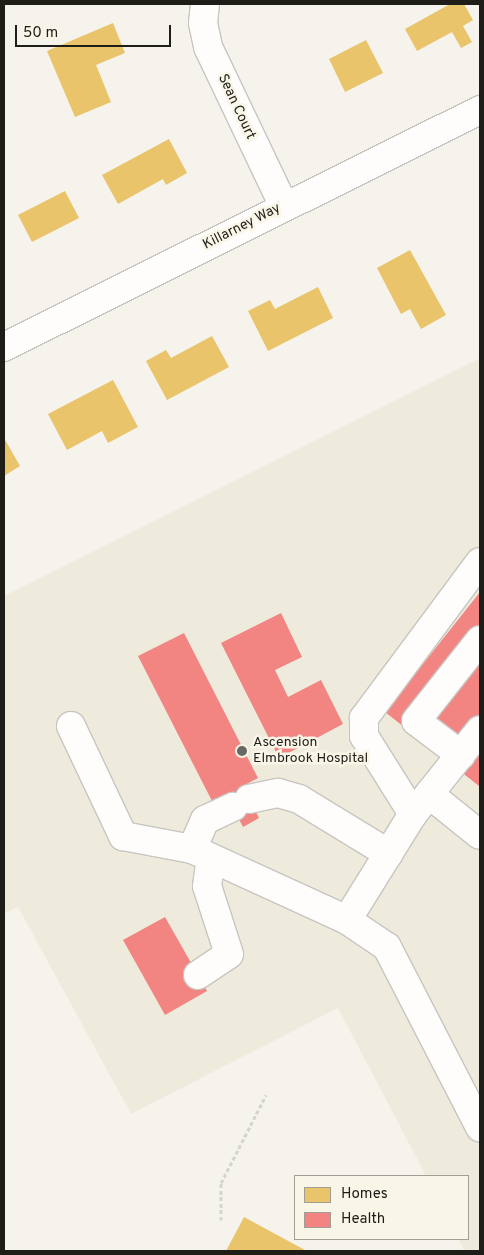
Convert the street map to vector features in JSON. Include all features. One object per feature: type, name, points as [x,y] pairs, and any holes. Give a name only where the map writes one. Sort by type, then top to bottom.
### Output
[{"type":"street","name":"Sean Court","points":[[205,4],[203,23],[208,47],[284,206]]},
{"type":"street","name":"Killarney Way","points":[[4,347],[480,110]]},
{"type":"street","points":[[480,562],[468,593],[364,718],[364,736],[421,804],[480,836]]},
{"type":"street","points":[[461,755],[416,721],[480,640]]},
{"type":"street","points":[[71,726],[123,836],[201,854],[347,920],[387,947],[480,1127]]},
{"type":"street","points":[[347,920],[421,804],[480,730]]},
{"type":"street","points":[[198,975],[229,954],[207,886],[201,854],[205,820],[241,803],[278,793],[299,799],[389,854]]},
{"type":"path","points":[[221,1220],[221,1183],[266,1095]]},
{"type":"shaded area","name":"Ascension Elmbrook Hospital","points":[[480,358],[480,1251],[465,1251],[459,1240],[469,1240],[469,1175],[425,1175],[338,1008],[131,1114],[18,907],[4,914],[4,596]]},
{"type":"building: Homes","points":[[450,4],[464,4],[473,20],[463,26],[472,42],[461,48],[452,32],[417,51],[405,29]]},
{"type":"building: Homes","points":[[113,23],[125,53],[96,65],[111,102],[75,117],[47,51]]},
{"type":"building: Homes","points":[[366,40],[383,73],[345,92],[329,59]]},
{"type":"building: Homes","points":[[169,139],[187,173],[166,185],[163,179],[118,204],[102,175]]},
{"type":"building: Homes","points":[[65,191],[79,218],[32,242],[18,215]]},
{"type":"building: Homes","points":[[410,250],[446,315],[421,329],[410,309],[401,314],[377,268]]},
{"type":"building: Homes","points":[[318,287],[333,318],[268,351],[248,311],[270,300],[275,309]]},
{"type":"building: Homes","points":[[212,336],[229,367],[167,400],[146,361],[166,350],[171,358]]},
{"type":"building: Homes","points":[[113,380],[138,427],[108,443],[102,431],[67,450],[48,414]]},
{"type":"building: Homes","points":[[4,438],[20,466],[4,476]]},
{"type":"building: Homes","points":[[244,1217],[305,1250],[226,1251]]},
{"type":"building: Health","points":[[480,592],[480,785],[479,786],[385,712]]},
{"type":"building: Health","points":[[281,613],[302,657],[275,670],[288,697],[321,680],[343,724],[279,758],[221,643]]},
{"type":"building: Health","points":[[184,633],[258,778],[243,786],[259,818],[243,827],[226,794],[212,801],[138,656]]},
{"type":"building: Health","points":[[165,917],[207,991],[165,1015],[123,940]]},
{"type":"place","name":"Ascension Elmbrook Hospital","points":[[242,751]]}]
